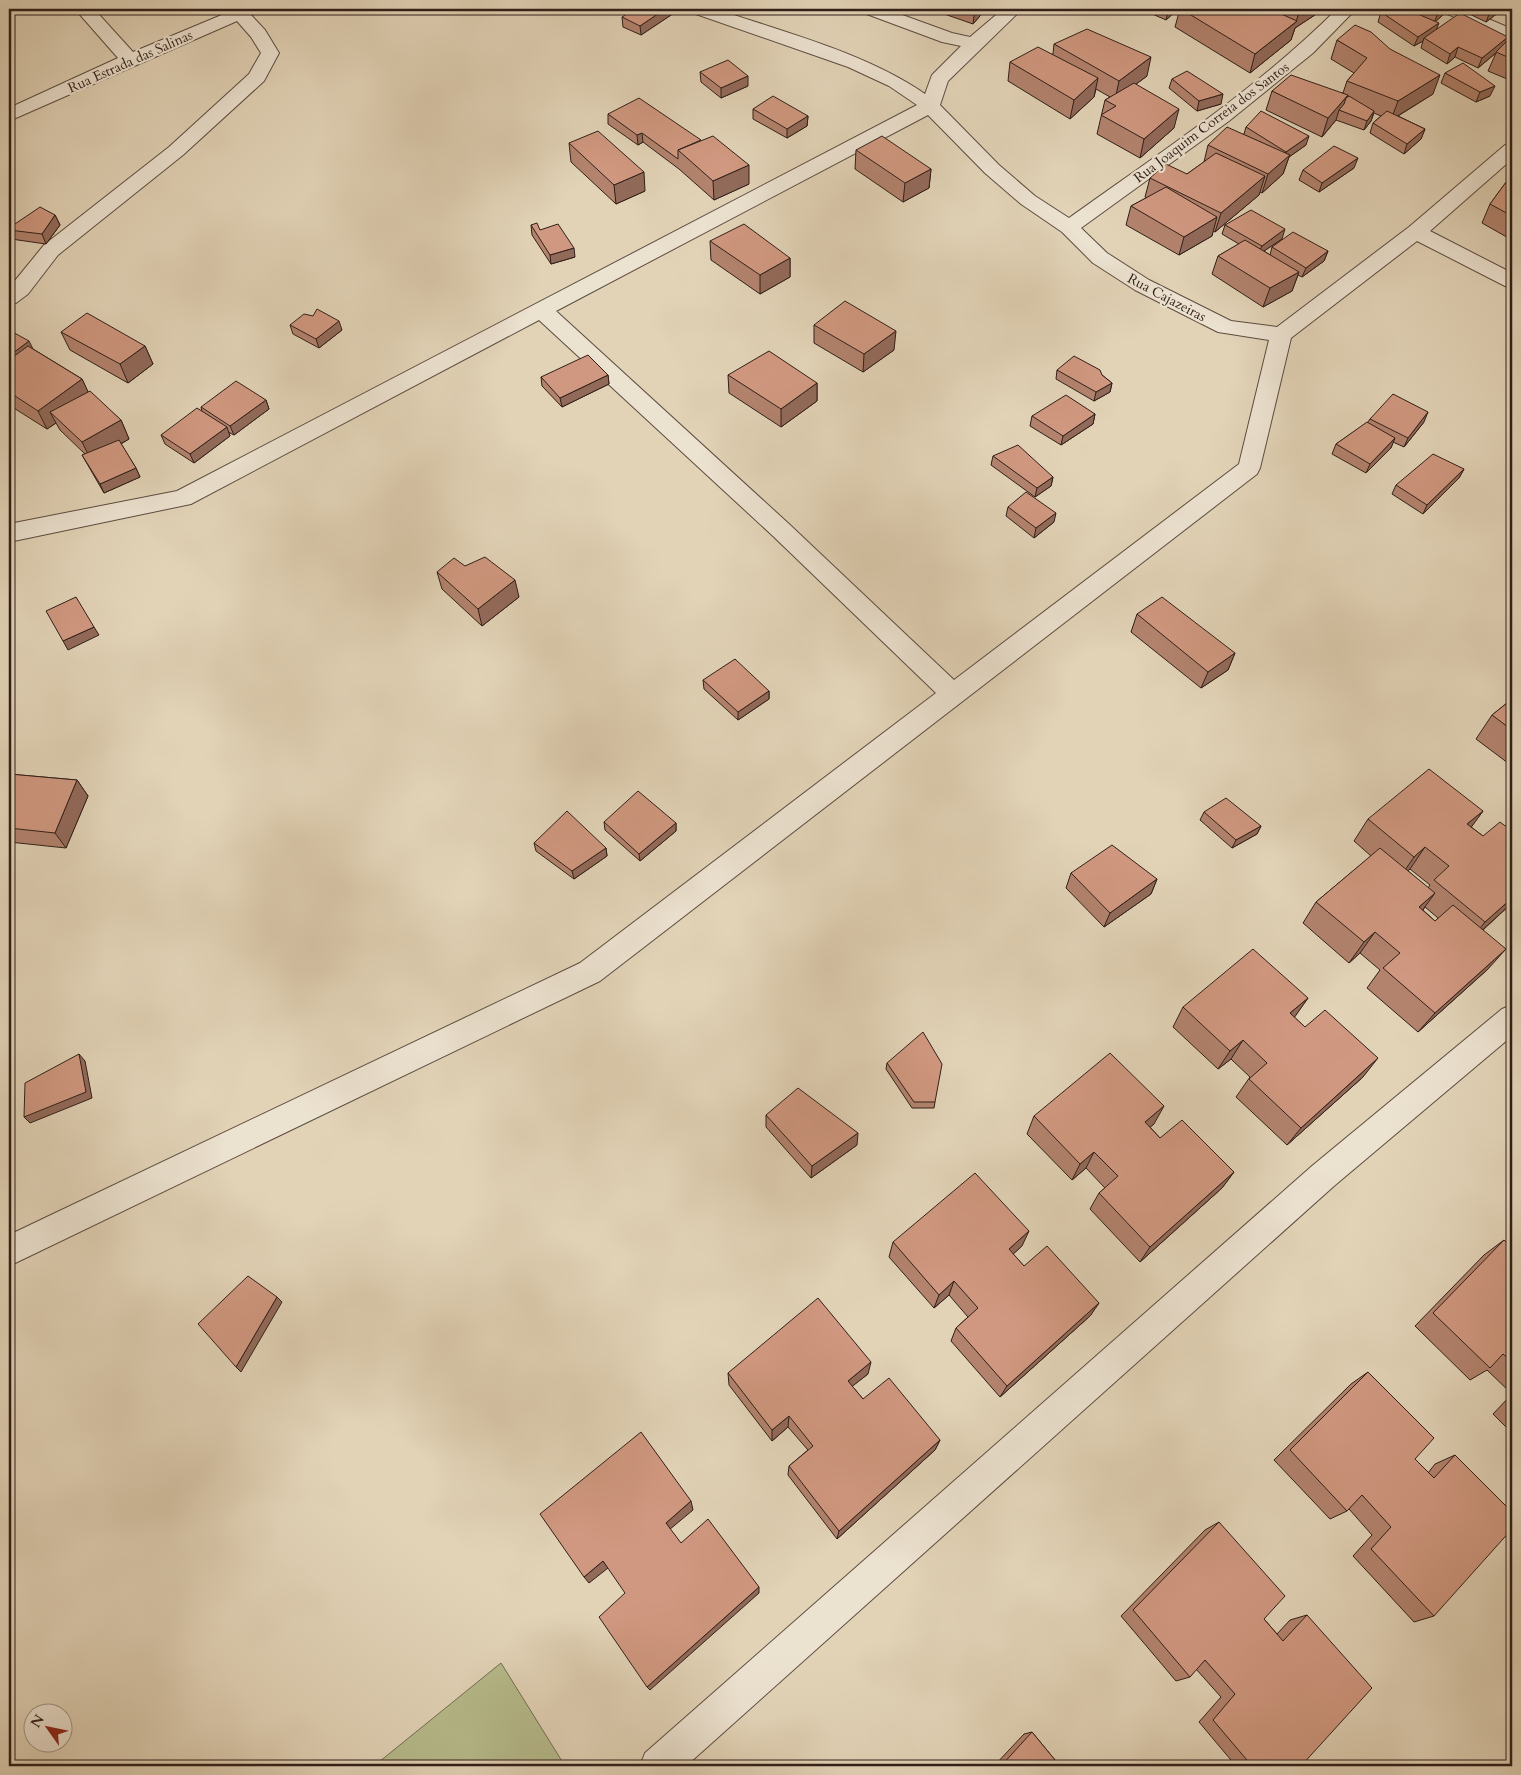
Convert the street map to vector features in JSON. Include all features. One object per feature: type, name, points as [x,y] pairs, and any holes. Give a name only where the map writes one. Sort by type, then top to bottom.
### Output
[{"type":"street","points":[[84,9],[130,60]]},
{"type":"street","name":"Rua Cajazeiras","points":[[699,9],[855,63],[896,82],[930,106],[1000,176],[1028,200],[1069,227],[1100,258],[1142,286],[1226,327],[1281,335]]},
{"type":"street","points":[[870,9],[948,38],[974,43]]},
{"type":"street","points":[[9,533],[183,498],[930,106],[939,79],[974,43],[1013,9]]},
{"type":"street","name":"Rua Joaquim Correia dos Santos","points":[[1069,227],[1222,117],[1307,49],[1347,9]]},
{"type":"street","points":[[1450,9],[1512,36]]},
{"type":"street","points":[[9,298],[21,289],[51,250],[176,151],[257,77],[270,53],[245,11]]},
{"type":"street","name":"Rua Estrada das Salinas","points":[[9,115],[130,60],[245,11]]},
{"type":"street","points":[[9,1250],[590,972],[1249,468],[1281,335],[1416,232],[1512,149]]},
{"type":"street","points":[[1416,232],[1512,281]]},
{"type":"street","points":[[541,310],[781,530],[953,694]]},
{"type":"street","points":[[658,1766],[1323,1176],[1512,1018]]},
{"type":"green space","points":[[501,1663],[565,1766],[374,1766]]},
{"type":"building","points":[[634,9],[665,9],[640,26],[622,17]]},
{"type":"building","points":[[1181,9],[1270,9],[1297,21],[1255,54]]},
{"type":"building","points":[[1386,9],[1406,9],[1439,23],[1418,37],[1381,12]]},
{"type":"building","points":[[1428,9],[1443,9],[1438,13]]},
{"type":"building","points":[[1483,9],[1495,9],[1490,12]]},
{"type":"building","points":[[1460,13],[1508,37],[1482,58],[1458,47],[1450,54],[1424,38]]},
{"type":"building","points":[[1355,25],[1371,32],[1390,49],[1440,75],[1398,101],[1347,81],[1367,58],[1337,40]]},
{"type":"building","points":[[1087,29],[1151,57],[1119,81],[1054,44]]},
{"type":"building","points":[[1512,36],[1512,59],[1496,52]]},
{"type":"building","points":[[1038,47],[1098,78],[1074,100],[1010,62]]},
{"type":"building","points":[[728,60],[748,76],[721,88],[700,72]]},
{"type":"building","points":[[1463,63],[1495,86],[1480,92],[1445,73]]},
{"type":"building","points":[[1187,71],[1223,94],[1199,101],[1172,79]]},
{"type":"building","points":[[1291,75],[1348,95],[1328,118],[1272,91]]},
{"type":"building","points":[[1134,83],[1179,109],[1144,139],[1101,115],[1116,106],[1105,100]]},
{"type":"building","points":[[773,96],[808,116],[787,129],[753,109]]},
{"type":"building","points":[[1349,96],[1374,111],[1367,121],[1339,110]]},
{"type":"building","points":[[639,98],[701,140],[678,150],[678,159],[642,133],[637,135],[608,114]]},
{"type":"building","points":[[1261,111],[1309,136],[1286,152],[1246,127]]},
{"type":"building","points":[[1387,111],[1425,129],[1407,144],[1373,123]]},
{"type":"building","points":[[1227,127],[1290,155],[1268,174],[1208,145]]},
{"type":"building","points":[[598,131],[644,172],[614,185],[569,143]]},
{"type":"building","points":[[713,136],[749,165],[713,181],[678,150]]},
{"type":"building","points":[[882,136],[931,169],[905,183],[856,150]]},
{"type":"building","points":[[1334,146],[1358,158],[1322,183],[1303,170]]},
{"type":"building","points":[[1216,153],[1265,176],[1221,213],[1150,178],[1166,164],[1187,174]]},
{"type":"building","points":[[1512,174],[1512,216],[1490,204]]},
{"type":"building","points":[[1166,187],[1217,217],[1184,237],[1131,206]]},
{"type":"building","points":[[40,207],[55,215],[42,234],[9,230],[9,228]]},
{"type":"building","points":[[1251,210],[1285,229],[1262,246],[1225,225]]},
{"type":"building","points":[[537,223],[540,230],[558,224],[574,248],[550,255],[531,225]]},
{"type":"building","points":[[744,224],[790,258],[760,275],[710,241]]},
{"type":"building","points":[[1293,232],[1328,251],[1306,268],[1272,247]]},
{"type":"building","points":[[1245,240],[1299,272],[1270,288],[1218,256]]},
{"type":"building","points":[[845,301],[896,331],[864,354],[814,325]]},
{"type":"building","points":[[317,309],[339,321],[316,339],[290,325],[304,314],[313,316]]},
{"type":"building","points":[[87,313],[145,346],[120,364],[61,332]]},
{"type":"building","points":[[9,330],[29,341],[9,356]]},
{"type":"building","points":[[28,346],[82,379],[38,411],[9,392],[9,360]]},
{"type":"building","points":[[769,351],[817,383],[781,409],[728,375]]},
{"type":"building","points":[[588,355],[608,375],[560,398],[541,377]]},
{"type":"building","points":[[1074,356],[1100,370],[1102,375],[1112,383],[1096,392],[1057,370]]},
{"type":"building","points":[[236,381],[266,400],[230,426],[201,407]]},
{"type":"building","points":[[90,391],[121,420],[82,442],[50,412]]},
{"type":"building","points":[[1393,394],[1428,412],[1408,438],[1370,419]]},
{"type":"building","points":[[1066,395],[1095,414],[1063,436],[1032,416]]},
{"type":"building","points":[[197,408],[227,427],[190,454],[161,435]]},
{"type":"building","points":[[1367,422],[1395,438],[1370,464],[1336,444]]},
{"type":"building","points":[[119,440],[136,468],[100,484],[82,455]]},
{"type":"building","points":[[1018,445],[1053,477],[1037,488],[993,456]]},
{"type":"building","points":[[1433,454],[1464,469],[1427,505],[1396,485]]},
{"type":"building","points":[[1026,492],[1056,513],[1036,528],[1008,507]]},
{"type":"building","points":[[485,557],[515,580],[478,609],[437,572],[454,558],[465,566]]},
{"type":"building","points":[[76,597],[94,627],[63,641],[46,611]]},
{"type":"building","points":[[1162,597],[1235,653],[1208,672],[1137,614]]},
{"type":"building","points":[[735,659],[769,691],[738,712],[703,680]]},
{"type":"building","points":[[1512,699],[1512,730],[1492,715]]},
{"type":"building","points":[[1429,769],[1483,811],[1467,824],[1483,836],[1500,822],[1512,831],[1512,898],[1485,922],[1434,880],[1449,866],[1425,847],[1414,857],[1368,819]]},
{"type":"building","points":[[9,774],[77,780],[55,833],[9,828]]},
{"type":"building","points":[[638,791],[676,823],[639,854],[604,822]]},
{"type":"building","points":[[1226,798],[1261,826],[1236,840],[1204,812]]},
{"type":"building","points":[[567,811],[606,848],[572,871],[534,843]]},
{"type":"building","points":[[1112,845],[1157,879],[1110,913],[1071,873]]},
{"type":"building","points":[[1380,848],[1435,893],[1419,907],[1435,921],[1453,905],[1506,949],[1435,1013],[1383,968],[1400,953],[1375,932],[1364,942],[1316,902]]},
{"type":"building","points":[[1253,949],[1308,998],[1290,1013],[1305,1027],[1325,1010],[1378,1058],[1301,1128],[1249,1079],[1267,1063],[1243,1040],[1230,1051],[1183,1007]]},
{"type":"building","points":[[923,1032],[942,1064],[935,1102],[914,1102],[887,1063]]},
{"type":"building","points":[[1110,1053],[1164,1106],[1145,1122],[1160,1138],[1182,1120],[1234,1172],[1150,1247],[1099,1193],[1118,1176],[1094,1152],[1080,1164],[1034,1116]]},
{"type":"building","points":[[79,1054],[86,1092],[24,1117],[25,1083]]},
{"type":"building","points":[[798,1088],[858,1133],[812,1166],[766,1115]]},
{"type":"building","points":[[975,1173],[1029,1231],[1009,1249],[1024,1266],[1047,1246],[1099,1303],[1007,1386],[956,1328],[978,1308],[954,1281],[939,1295],[893,1242]]},
{"type":"building","points":[[1504,1240],[1512,1248],[1512,1362],[1503,1354],[1490,1368],[1433,1313]]},
{"type":"building","points":[[248,1276],[277,1297],[236,1367],[198,1324]]},
{"type":"building","points":[[818,1298],[871,1362],[848,1381],[863,1399],[889,1378],[940,1440],[839,1531],[789,1466],[813,1446],[789,1416],[772,1430],[728,1373]]},
{"type":"building","points":[[1368,1372],[1434,1438],[1415,1459],[1434,1478],[1455,1455],[1512,1512],[1512,1529],[1434,1616],[1371,1549],[1391,1527],[1362,1495],[1347,1511],[1290,1450]]},
{"type":"building","points":[[641,1432],[691,1501],[666,1523],[681,1543],[708,1519],[759,1587],[647,1687],[599,1617],[625,1593],[603,1561],[584,1577],[540,1514]]},
{"type":"building","points":[[1219,1522],[1285,1596],[1264,1619],[1283,1641],[1307,1615],[1372,1688],[1301,1766],[1252,1766],[1213,1720],[1235,1694],[1205,1660],[1190,1677],[1133,1610]]},
{"type":"building","points":[[1032,1732],[1060,1766],[1001,1766]]}]
